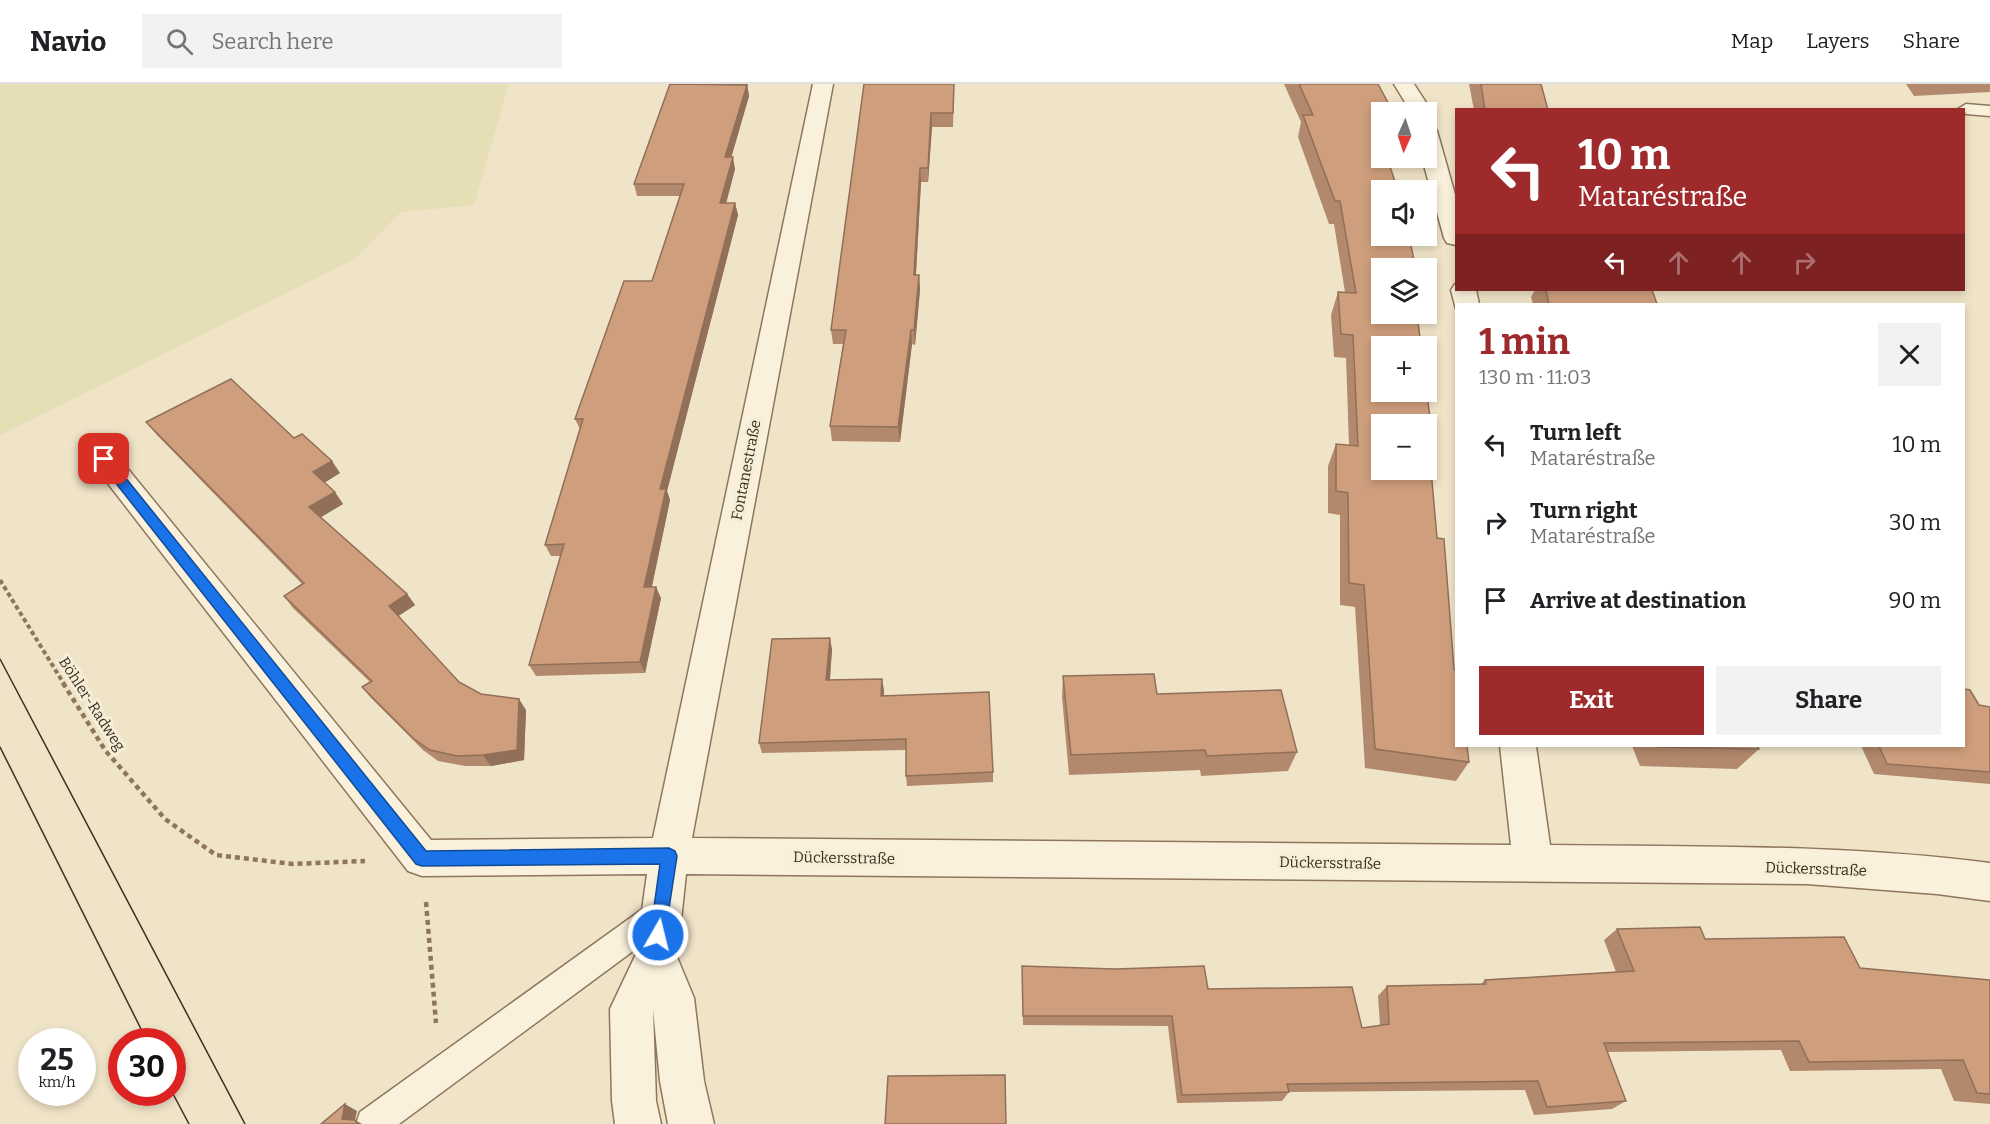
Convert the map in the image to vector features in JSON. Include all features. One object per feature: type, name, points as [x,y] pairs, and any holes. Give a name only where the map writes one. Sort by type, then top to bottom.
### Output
[{"type":"street","name":"Fontanestraße","points":[[656,957],[669,856],[823,84]]},
{"type":"street","points":[[1404,84],[1415,102]]},
{"type":"street","points":[[1436,168],[1455,234]]},
{"type":"street","points":[[104,459],[422,858]]},
{"type":"street","points":[[1518,747],[1533,865]]},
{"type":"street","name":"Dückersstraße","points":[[422,858],[669,856],[1807,866],[1937,875],[1990,882]]},
{"type":"street","points":[[638,1124],[634,1101],[631,1009],[656,957]]},
{"type":"street","points":[[656,957],[673,998],[682,1082],[691,1124]]},
{"type":"lane","points":[[1966,109],[1990,111]]},
{"type":"lane","points":[[372,1124],[662,913]]},
{"type":"path","name":"Böhler-Radweg","points":[[0,580],[105,750],[165,819],[216,855],[293,864],[422,858]]},
{"type":"path","points":[[422,858],[440,1073]]},
{"type":"shaded area","points":[[0,84],[509,84],[474,205],[401,212],[355,259],[0,435]]},
{"type":"building","points":[[670,84],[747,85],[725,157],[733,157],[720,203],[735,203],[660,489],[666,489],[644,587],[656,587],[640,662],[529,665],[564,544],[545,545],[583,419],[575,419],[624,281],[652,281],[684,184],[634,184]]},
{"type":"building","points":[[864,84],[954,84],[953,113],[931,113],[928,168],[920,168],[914,275],[919,275],[914,330],[911,330],[898,427],[830,426],[846,330],[831,330]]},
{"type":"building","points":[[1299,84],[1378,84],[1388,102],[1371,102],[1371,168],[1390,168],[1395,180],[1371,180],[1371,246],[1411,246],[1414,258],[1371,258],[1371,324],[1418,324],[1420,336],[1371,336],[1371,402],[1428,402],[1430,414],[1371,414],[1371,480],[1432,480],[1437,538],[1444,539],[1455,670],[1455,747],[1467,747],[1469,762],[1375,749],[1364,585],[1349,583],[1348,493],[1336,491],[1336,444],[1358,446],[1353,335],[1341,334],[1338,292],[1356,293],[1340,201],[1335,201],[1303,115],[1313,115]]},
{"type":"building","points":[[1481,84],[1541,84],[1547,108],[1485,108]]},
{"type":"building","points":[[1546,291],[1652,291],[1657,303],[1549,303]]},
{"type":"building","points":[[231,379],[294,438],[302,434],[332,461],[313,472],[335,492],[309,507],[407,594],[389,606],[459,682],[481,694],[519,699],[517,750],[457,756],[430,750],[414,739],[362,687],[372,681],[284,596],[304,583],[146,422]]},
{"type":"building","points":[[830,638],[826,680],[882,679],[881,696],[989,692],[993,772],[906,776],[906,739],[759,743],[772,639]]},
{"type":"building","points":[[1154,674],[1157,694],[1281,690],[1297,752],[1207,756],[1205,750],[1071,755],[1063,676]]},
{"type":"building","points":[[1965,689],[1970,690],[1979,705],[1990,707],[1990,772],[1887,764],[1879,747],[1965,747]]},
{"type":"building","points":[[1658,747],[1758,747],[1759,749]]},
{"type":"building","points":[[1700,927],[1705,939],[1844,937],[1860,968],[1990,980],[1990,1094],[1977,1093],[1963,1060],[1809,1062],[1799,1041],[1604,1043],[1626,1101],[1547,1107],[1538,1081],[1287,1084],[1289,1092],[1182,1095],[1172,1016],[1023,1016],[1022,966],[1115,969],[1204,966],[1208,989],[1352,987],[1362,1028],[1389,1024],[1387,986],[1486,984],[1485,980],[1634,971],[1617,929]]},
{"type":"building","points":[[1005,1075],[1006,1124],[885,1124],[888,1076]]},
{"type":"building","points":[[345,1104],[342,1119],[355,1120],[357,1124],[321,1124]]},
{"type":"tram line","points":[[0,659],[245,1124]]},
{"type":"tram line","points":[[0,747],[140,1028]]},
{"type":"tram line","points":[[179,1106],[189,1124]]},
{"type":"route","points":[[104,459],[422,858],[669,856],[658,935]]}]
